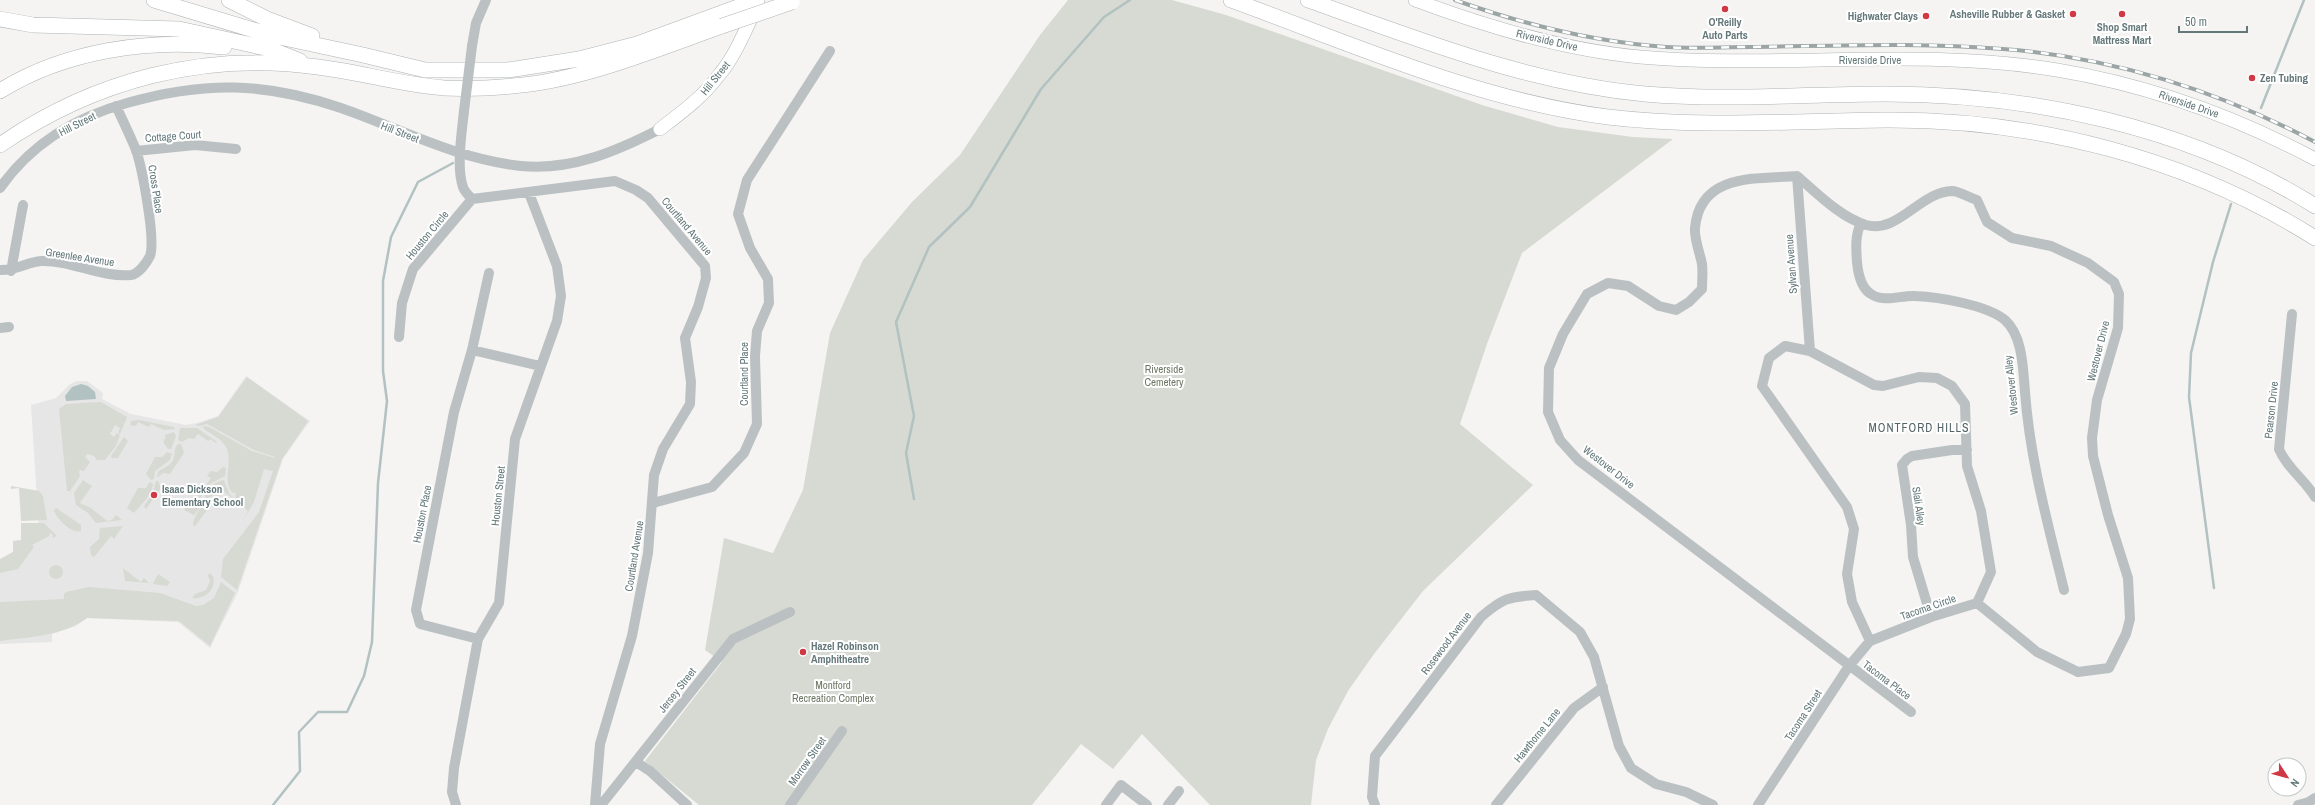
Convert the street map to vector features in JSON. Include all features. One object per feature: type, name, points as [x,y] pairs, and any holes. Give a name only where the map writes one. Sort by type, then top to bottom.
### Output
[{"type":"highway","points":[[154,0],[270,36],[363,55],[425,70],[508,70],[593,56],[637,44],[758,0]]},
{"type":"highway","points":[[229,0],[291,28],[352,46],[363,55]]},
{"type":"highway","points":[[1231,0],[1442,77],[1523,101],[1569,111],[1645,121],[1690,123],[1887,120],[1941,122],[1999,127],[2061,137],[2114,150],[2188,174],[2245,199],[2315,238]]},
{"type":"highway","points":[[1308,0],[1484,62],[1530,75],[1612,90],[1693,96],[1943,96],[2004,100],[2067,110],[2201,150],[2259,175],[2315,206]]},
{"type":"highway","points":[[0,145],[75,101],[143,77],[180,69],[217,64],[257,63],[316,67],[444,88],[514,86],[611,66],[795,1]]},
{"type":"highway","points":[[0,19],[33,26],[179,29],[270,49],[316,67]]},
{"type":"highway","points":[[0,91],[34,73],[63,63],[121,49],[151,45],[208,45],[268,54],[280,54]]},
{"type":"main road","name":"Hill Street","points":[[660,129],[703,94],[719,76],[733,55],[758,0]]},
{"type":"main road","name":"Riverside Drive","points":[[1415,0],[1477,22],[1554,43],[1639,57],[1719,60],[1966,61],[2056,70],[2138,87],[2221,114],[2315,160]]},
{"type":"street","points":[[472,199],[463,187],[460,154],[472,46],[476,23],[486,0]]},
{"type":"street","name":"Courtland Place","points":[[653,503],[712,487],[744,453],[757,424],[755,356],[757,332],[769,303],[768,279],[750,248],[738,214],[747,180],[830,51]]},
{"type":"street","name":"Hill Street","points":[[0,188],[10,174],[39,145],[83,118],[116,106],[155,95],[211,87],[269,89],[341,108],[460,154],[522,166],[555,165],[597,157],[623,148],[660,129]]},
{"type":"street","name":"Cross Place","points":[[116,106],[136,151],[142,173],[151,242],[150,256],[142,267],[134,274]]},
{"type":"street","name":"Cottage Court","points":[[136,151],[195,145],[236,149]]},
{"type":"street","name":"Westover Drive","points":[[1849,666],[1578,460],[1560,440],[1548,412],[1549,368],[1563,334],[1587,294],[1608,283],[1628,286],[1659,306],[1676,310],[1690,302],[1702,289],[1702,267],[1695,229],[1699,210],[1708,194],[1731,181],[1797,176],[1834,208],[1861,223],[1874,226],[1886,224],[1896,220],[1927,199],[1952,191],[1977,200],[1987,222],[2012,238],[2051,246],[2088,263],[2114,282],[2119,294],[2118,328],[2097,400],[2092,438],[2093,456],[2102,493],[2128,578],[2130,619],[2126,634],[2109,668],[2078,672],[2037,652],[1977,603]]},
{"type":"street","name":"Sylvan Avenue","points":[[1797,176],[1810,351]]},
{"type":"street","name":"Courtland Avenue","points":[[472,199],[615,181],[636,190],[648,198],[705,266],[706,278],[698,307],[685,338],[691,382],[690,404],[663,449],[654,475],[648,553],[632,636],[600,744],[595,805]]},
{"type":"street","name":"Houston Street","points":[[456,805],[452,792],[454,768],[478,639],[499,603],[516,439],[540,366],[557,321],[561,296],[557,266],[529,193]]},
{"type":"street","name":"Houston Circle","points":[[399,337],[402,303],[413,269],[472,199]]},
{"type":"street","points":[[11,271],[23,205]]},
{"type":"street","name":"Westover Alley","points":[[1861,223],[1857,237],[1858,264],[1864,287],[1872,295],[1888,299],[1914,296],[1975,307],[2000,317],[2012,330],[2021,355],[2028,430],[2040,496],[2064,590]]},
{"type":"street","name":"Greenlee Avenue","points":[[0,270],[11,271],[41,261],[114,275],[134,274]]},
{"type":"street","name":"Houston Place","points":[[478,639],[420,624],[416,610],[454,412],[472,350],[489,272]]},
{"type":"street","name":"Pearson Drive","points":[[2292,314],[2279,449],[2282,458],[2308,486],[2315,497]]},
{"type":"street","points":[[1870,641],[1852,602],[1847,574],[1854,529],[1848,507],[1762,386],[1769,358],[1786,346],[1810,351],[1874,386],[1883,386],[1919,377],[1937,378],[1952,386],[1964,404],[1967,466],[1981,511],[1991,572],[1977,603]]},
{"type":"street","points":[[472,350],[540,366]]},
{"type":"street","name":"Slali Alley","points":[[1932,617],[1913,557],[1911,525],[1902,465],[1912,456],[1952,450],[1967,450]]},
{"type":"street","name":"Rosewood Avenue","points":[[1375,805],[1372,797],[1376,756],[1481,617],[1494,605],[1510,597],[1536,595],[1580,632],[1594,657],[1618,746],[1632,768],[1656,784],[1686,792],[1713,805]]},
{"type":"street","name":"Tacoma Circle","points":[[1870,641],[1932,617],[1977,603]]},
{"type":"street","name":"Jersey Street","points":[[601,805],[733,639],[790,612]]},
{"type":"street","name":"Tacoma Street","points":[[1758,805],[1849,666],[1870,641]]},
{"type":"street","name":"Tacoma Place","points":[[1849,666],[1911,712]]},
{"type":"street","name":"Hawthorne Lane","points":[[1496,805],[1574,708],[1603,687]]},
{"type":"street","name":"Morrow Street","points":[[790,805],[842,731]]},
{"type":"street","points":[[636,762],[650,771],[686,805]]},
{"type":"street","points":[[1106,805],[1121,785],[1147,805]]},
{"type":"street","points":[[1168,805],[1179,791]]},
{"type":"street","points":[[2298,805],[2312,802]]},
{"type":"shaded area","name":"Isaac Dickson Elementary School","points":[[246,376],[310,421],[283,459],[238,592],[210,648],[178,622],[87,618],[76,626],[52,634],[52,642],[0,644],[0,562],[39,531],[31,405],[56,398],[70,384],[77,381],[87,381],[103,393],[102,399],[131,414],[186,425],[218,416]]},
{"type":"shaded area","points":[[81,384],[88,386],[95,392],[96,399],[66,401],[65,396],[72,387]]},
{"type":"green space","name":"Riverside Cemetery","points":[[1068,0],[1172,0],[1226,15],[1482,105],[1558,127],[1633,137],[1673,139],[1522,253],[1487,344],[1460,424],[1533,485],[1423,591],[1374,654],[1348,691],[1328,729],[1316,760],[1311,805],[1210,805],[1142,734],[1113,769],[1081,744],[1032,805],[699,805],[645,761],[722,662],[705,650],[724,538],[773,553],[803,490],[830,333],[863,260],[912,202],[960,155],[1040,35]]},
{"type":"green space","points":[[247,377],[308,421],[282,459],[237,590],[221,577],[223,559],[259,512],[273,471],[264,469],[254,502],[243,521],[248,511],[237,502],[240,499],[235,498],[236,493],[233,493],[228,483],[229,459],[226,447],[219,439],[204,429],[203,426],[209,427],[252,451],[275,457],[254,450],[207,424],[199,426],[195,425],[218,417]]},
{"type":"green space","points":[[101,402],[127,417],[120,434],[118,432],[120,428],[115,425],[110,434],[114,437],[117,433],[120,435],[116,446],[105,460],[97,460],[94,456],[87,454],[85,457],[90,462],[84,471],[80,470],[80,476],[70,491],[67,491],[59,409],[66,404]]},
{"type":"green space","points":[[139,420],[174,427],[175,429],[164,430],[151,424],[149,427],[138,422],[136,426],[130,425],[131,421]]},
{"type":"green space","points":[[180,428],[197,428],[217,442],[216,443],[210,439],[208,441],[198,434],[194,439],[189,438],[182,442],[178,440]]},
{"type":"green space","points":[[174,432],[176,436],[171,449],[168,449],[163,442],[166,437],[164,435]]},
{"type":"green space","points":[[124,437],[128,441],[118,458],[112,458],[111,456]]},
{"type":"green space","points":[[181,444],[184,453],[170,474],[163,473],[157,478],[158,472],[172,462],[176,446]]},
{"type":"green space","points":[[167,452],[172,454],[170,460],[155,471],[154,479],[151,480],[146,474],[155,457],[162,457]]},
{"type":"green space","points":[[223,467],[226,468],[225,476],[208,485],[200,498],[196,492],[200,486],[203,489],[211,478],[207,476],[211,471],[217,472]]},
{"type":"green space","points":[[83,480],[92,486],[80,503],[91,508],[107,521],[112,520],[116,515],[122,520],[96,523],[88,513],[76,505],[74,493]]},
{"type":"green space","points":[[224,480],[229,493],[235,500],[223,491],[219,496],[214,495],[206,499],[205,495],[210,487],[215,483]]},
{"type":"green space","points":[[156,481],[158,481],[161,488],[146,509],[144,506],[152,495]]},
{"type":"green space","points":[[150,482],[153,484],[150,493],[134,513],[127,508],[138,488],[146,488]]},
{"type":"green space","points":[[11,486],[39,491],[43,496],[47,520],[21,521],[19,488],[11,489]]},
{"type":"green space","points":[[199,501],[199,509],[194,515],[184,510],[187,505],[190,507],[197,505]]},
{"type":"green space","points":[[206,502],[208,509],[195,526],[193,525],[194,519],[203,503]]},
{"type":"green space","points":[[56,508],[81,525],[81,531],[73,530],[64,525],[55,513],[54,510]]},
{"type":"green space","points":[[21,523],[44,523],[57,536],[53,538],[52,533],[49,534],[50,538],[49,536],[32,545],[34,547],[18,569],[0,573],[0,559],[13,552],[13,541],[21,540]]},
{"type":"green space","points":[[123,526],[114,539],[111,536],[94,557],[91,555],[90,547],[99,539],[100,528]]},
{"type":"green space","points":[[56,565],[61,567],[63,572],[61,577],[56,579],[51,577],[49,572],[51,567]]},
{"type":"green space","points":[[123,568],[141,582],[144,578],[149,583],[125,581]]},
{"type":"green space","points":[[209,573],[213,576],[214,581],[212,589],[209,593],[201,597],[192,598],[195,594],[206,590],[210,581],[208,576]]},
{"type":"green space","points":[[158,574],[170,582],[167,586],[153,584]]},
{"type":"green space","points":[[221,582],[235,593],[210,646],[179,621],[87,618],[67,629],[45,635],[0,641],[0,602],[64,599],[64,594],[66,592],[89,587],[160,593],[196,606],[203,605],[214,598]]},
{"type":"waterway","points":[[914,499],[906,453],[914,416],[896,322],[929,247],[970,207],[1041,89],[1104,17],[1130,0]]},
{"type":"waterway","points":[[2261,108],[2304,0]]},
{"type":"waterway","points":[[273,805],[300,771],[299,732],[318,712],[347,712],[364,676],[372,642],[378,483],[387,401],[383,371],[383,281],[391,237],[418,182],[453,163]]},
{"type":"waterway","points":[[2214,588],[2189,397],[2191,353],[2213,262],[2231,204]]},
{"type":"railway","points":[[1455,0],[1506,17],[1559,31],[1639,45],[1687,48],[1876,45],[1940,46],[2003,49],[2044,53],[2124,68],[2164,79],[2241,107],[2315,142]]},
{"type":"place","name":"O'Reilly Auto Parts","points":[[1725,9]]},
{"type":"place","name":"Asheville Rubber & Gasket","points":[[2073,14]]},
{"type":"place","name":"Shop Smart Mattress Mart","points":[[2122,14]]},
{"type":"place","name":"Highwater Clays","points":[[1926,16]]},
{"type":"place","name":"Zen Tubing","points":[[2252,78]]},
{"type":"place","name":"Isaac Dickson Elementary School","points":[[154,495]]},
{"type":"place","name":"Hazel Robinson Amphitheatre","points":[[803,652]]},
{"type":"district","name":"MONTFORD HILLS","points":[[1919,428]]},
{"type":"park label","name":"Montford Recreation Complex","points":[[833,691]]}]
